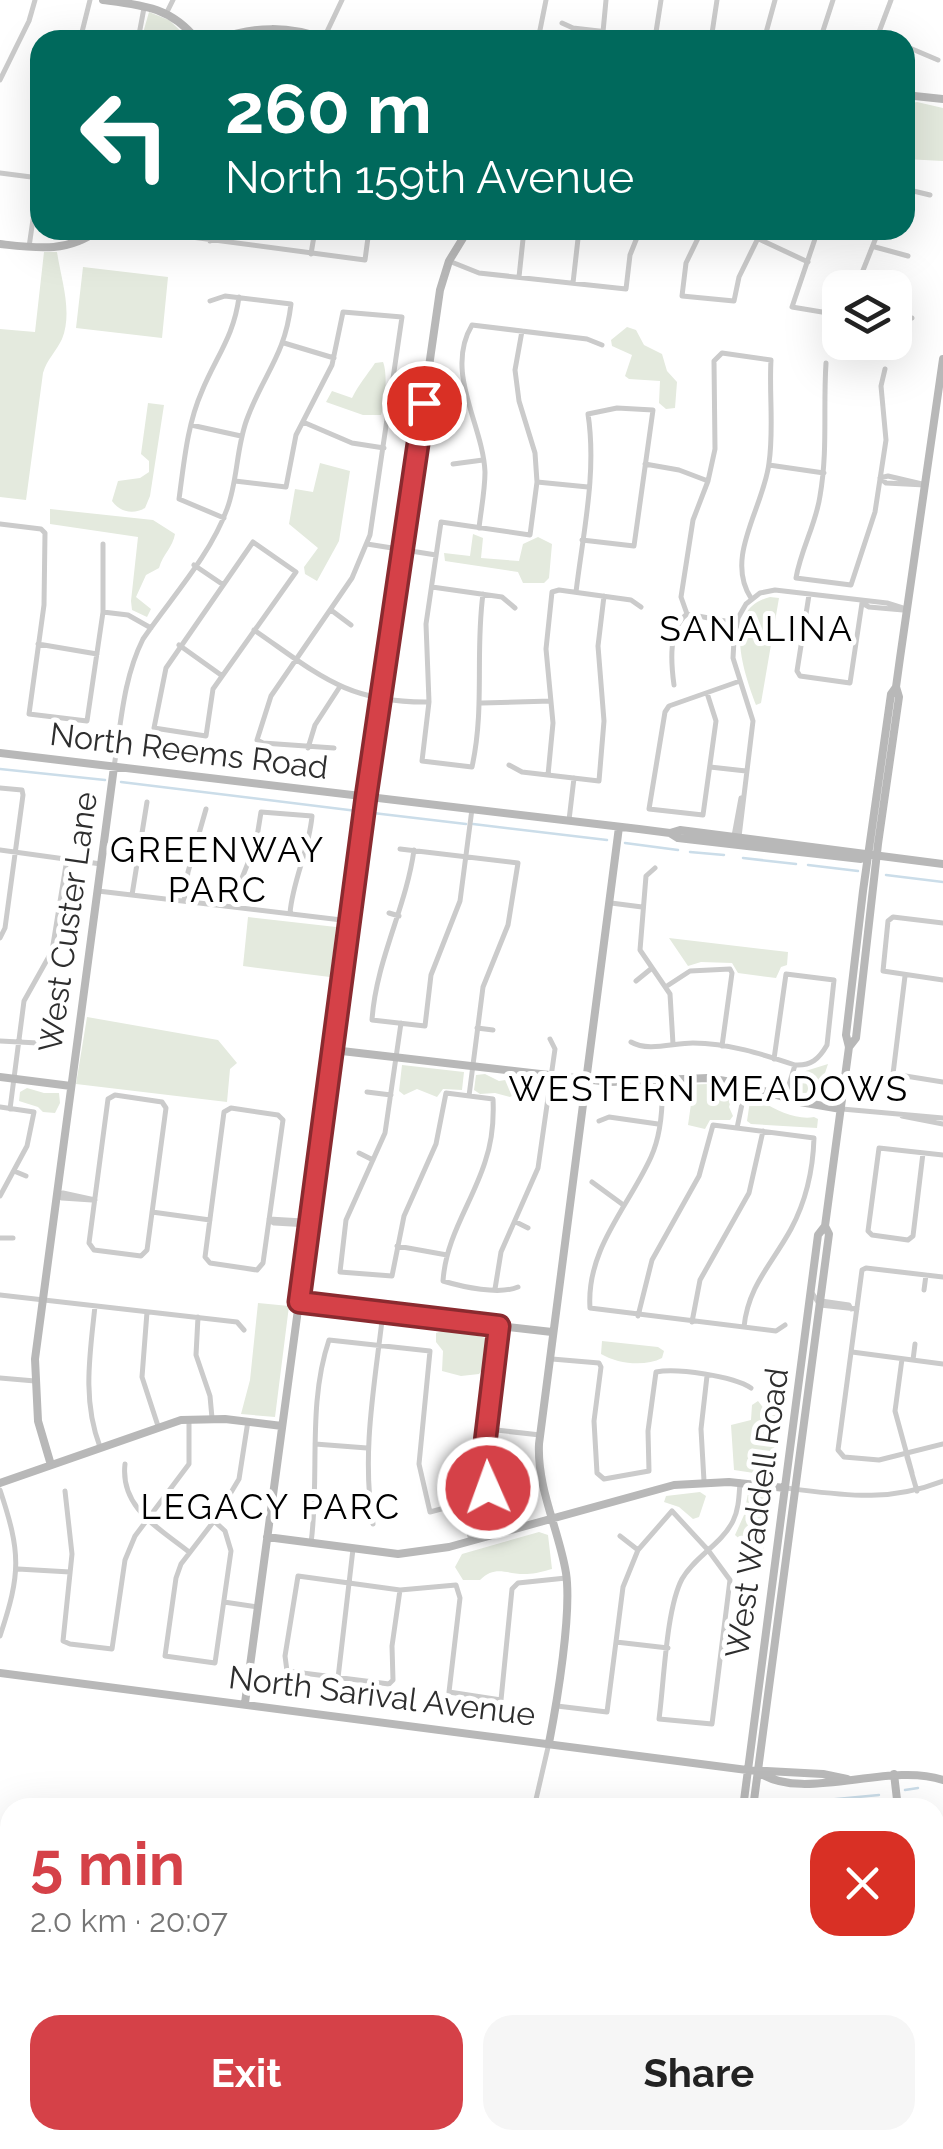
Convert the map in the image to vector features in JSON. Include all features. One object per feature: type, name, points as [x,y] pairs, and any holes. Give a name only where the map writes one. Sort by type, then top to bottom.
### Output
[{"type":"street","points":[[0,80],[35,0]]},
{"type":"street","points":[[82,30],[90,0]]},
{"type":"street","points":[[103,0],[167,12],[186,30]]},
{"type":"street","points":[[167,12],[173,0]]},
{"type":"street","points":[[329,30],[342,0]]},
{"type":"street","points":[[540,30],[546,0]]},
{"type":"street","points":[[603,30],[606,0]]},
{"type":"street","points":[[656,30],[661,0]]},
{"type":"street","points":[[712,30],[716,0]]},
{"type":"street","points":[[767,30],[775,0]]},
{"type":"street","points":[[824,30],[834,0]]},
{"type":"street","points":[[879,30],[891,0]]},
{"type":"street","points":[[140,30],[144,5]]},
{"type":"street","points":[[562,23],[594,30]]},
{"type":"street","points":[[915,50],[938,60]]},
{"type":"street","points":[[915,95],[943,99]]},
{"type":"street","points":[[0,173],[30,174]]},
{"type":"street","points":[[915,191],[930,195]]},
{"type":"street","points":[[29,247],[31,240]]},
{"type":"street","points":[[0,244],[64,246],[83,240]]},
{"type":"street","points":[[204,240],[365,260],[368,240]]},
{"type":"street","points":[[312,254],[313,240]]},
{"type":"street","points":[[245,1704],[366,797],[440,290],[449,261],[462,240]]},
{"type":"street","points":[[518,278],[523,240]]},
{"type":"street","points":[[572,283],[577,240]]},
{"type":"street","points":[[449,261],[472,271],[626,289],[636,240]]},
{"type":"street","points":[[697,240],[686,263],[682,296],[734,302],[739,277],[759,240],[808,262]]},
{"type":"street","points":[[815,240],[792,306],[822,311]]},
{"type":"street","points":[[864,270],[877,240]]},
{"type":"street","points":[[875,247],[908,256]]},
{"type":"street","points":[[210,301],[239,297],[232,334],[190,424],[179,499],[224,518]]},
{"type":"street","name":"West Custer Lane","points":[[51,1464],[38,1421],[35,1381],[56,1195],[127,682],[134,658],[151,628],[224,518],[242,436],[284,342],[291,304],[239,297]]},
{"type":"street","points":[[235,481],[286,487],[290,453],[334,358],[343,312],[402,316],[367,544],[352,578],[267,704],[257,740],[334,748]]},
{"type":"street","points":[[478,528],[483,460],[463,368],[472,324],[588,339],[602,345]]},
{"type":"street","points":[[483,594],[478,628],[482,703],[472,767],[422,761],[429,702],[426,624],[441,522],[530,535],[537,482],[535,454],[519,401],[516,370],[522,331]]},
{"type":"street","points":[[284,342],[334,358]]},
{"type":"street","points":[[687,614],[681,597],[693,520],[715,449],[712,389],[716,356],[722,353],[771,360],[769,465],[740,572],[740,581],[751,598]]},
{"type":"street","name":"West Waddell Road","points":[[790,1489],[818,1235],[825,1226],[841,1109],[855,951],[888,773],[899,697],[896,687],[943,359]]},
{"type":"street","points":[[826,363],[824,473],[796,578],[851,586],[875,512],[886,430],[881,386],[884,369]]},
{"type":"street","points":[[202,366],[212,371]]},
{"type":"street","points":[[391,398],[450,405],[468,402]]},
{"type":"street","points":[[576,592],[582,540],[592,468],[588,414],[617,408],[654,410],[634,546],[582,540]]},
{"type":"street","points":[[303,422],[352,443],[384,448]]},
{"type":"street","points":[[190,424],[242,436]]},
{"type":"street","points":[[454,464],[483,460]]},
{"type":"street","points":[[645,464],[708,480]]},
{"type":"street","points":[[769,465],[824,473]]},
{"type":"street","points":[[880,478],[915,480],[925,485]]},
{"type":"street","points":[[537,482],[590,487]]},
{"type":"street","points":[[0,524],[41,529],[45,533],[44,605],[29,714],[87,721],[103,612],[103,544]]},
{"type":"street","points":[[253,542],[296,572],[222,675],[212,696],[206,736],[154,728],[162,676],[222,584],[253,542]]},
{"type":"street","points":[[367,544],[436,555]]},
{"type":"street","points":[[194,565],[222,584]]},
{"type":"street","points":[[432,587],[502,597],[515,608]]},
{"type":"street","points":[[736,837],[753,721],[732,654],[742,609],[751,598],[771,590],[907,609]]},
{"type":"street","points":[[548,775],[553,723],[546,650],[552,592],[632,600],[641,607]]},
{"type":"street","points":[[809,595],[797,671],[800,676],[850,683],[862,603]]},
{"type":"street","points":[[509,766],[522,772],[600,781],[604,720],[598,646],[604,596]]},
{"type":"street","points":[[332,610],[351,624]]},
{"type":"street","points":[[103,612],[128,615],[151,628]]},
{"type":"street","points":[[687,614],[736,623]]},
{"type":"street","points":[[674,685],[672,653],[677,624],[687,614]]},
{"type":"street","points":[[254,630],[339,688],[381,699],[429,702]]},
{"type":"street","points":[[38,644],[97,654]]},
{"type":"street","points":[[179,645],[222,675]]},
{"type":"street","points":[[707,693],[716,721],[703,815],[649,809],[669,706],[740,680]]},
{"type":"street","name":"West Waddell Road","points":[[848,1047],[856,1038],[872,856],[891,694],[896,687]]},
{"type":"street","points":[[308,748],[314,725],[339,688]]},
{"type":"street","points":[[482,703],[551,701]]},
{"type":"street","points":[[888,717],[888,773]]},
{"type":"street","name":"North Reems Road","points":[[0,753],[619,826],[732,845],[861,860],[872,856]]},
{"type":"street","points":[[710,767],[746,772]]},
{"type":"street","points":[[569,820],[574,778]]},
{"type":"street","points":[[0,788],[22,790],[5,928],[0,938]]},
{"type":"street","points":[[132,895],[147,802]]},
{"type":"street","points":[[184,901],[206,809]]},
{"type":"street","points":[[414,850],[410,881],[379,975],[372,1020],[424,1026],[431,975],[460,901],[472,810]]},
{"type":"street","points":[[237,907],[261,812],[312,816],[307,855],[292,886],[290,913]]},
{"type":"street","points":[[536,1798],[549,1743],[566,1614],[566,1578],[538,1457],[619,826]]},
{"type":"street","name":"North Reems Road","points":[[670,833],[680,830],[943,864]]},
{"type":"street","points":[[400,849],[518,862],[512,907],[482,987],[469,1096]]},
{"type":"street","points":[[0,850],[101,864]]},
{"type":"street","points":[[10,1109],[24,1002],[56,941],[67,859]]},
{"type":"street","points":[[655,868],[646,876],[640,950],[667,986],[673,1044]]},
{"type":"street","points":[[98,891],[350,920]]},
{"type":"street","points":[[610,902],[642,907]]},
{"type":"street","points":[[389,913],[399,916]]},
{"type":"street","points":[[943,923],[893,916],[888,920],[882,970],[943,980]]},
{"type":"street","points":[[855,951],[860,954],[858,978],[862,982]]},
{"type":"street","points":[[491,967],[500,970]]},
{"type":"street","points":[[636,980],[652,968]]},
{"type":"street","points":[[667,986],[690,971],[730,969],[722,1046]]},
{"type":"street","points":[[39,974],[49,979]]},
{"type":"street","points":[[631,1042],[639,1047],[722,1046],[794,1065],[813,1062],[826,1045],[834,980],[786,974],[774,1058]]},
{"type":"street","points":[[906,976],[893,1074],[943,1082]]},
{"type":"street","points":[[401,1023],[385,1133],[346,1220],[340,1272],[392,1276],[404,1216],[436,1144],[446,1093],[493,1099],[489,1148],[450,1240],[443,1281],[495,1289],[518,1286]]},
{"type":"street","points":[[477,1028],[493,1030]]},
{"type":"street","points":[[495,1289],[498,1261],[538,1168],[555,1049],[550,1038]]},
{"type":"street","points":[[0,1041],[38,1043]]},
{"type":"street","points":[[332,1050],[585,1080],[708,1078],[841,1109],[902,1116],[906,1120],[943,1121]]},
{"type":"street","points":[[785,1098],[794,1065]]},
{"type":"street","points":[[0,1076],[71,1086]]},
{"type":"street","points":[[662,1079],[650,1160],[604,1240],[595,1267],[590,1308],[776,1331],[785,1325]]},
{"type":"street","points":[[737,1128],[746,1085]]},
{"type":"street","points":[[368,1092],[392,1094]]},
{"type":"street","points":[[110,1096],[165,1104],[152,1212],[145,1255],[90,1248],[110,1096]]},
{"type":"street","points":[[0,1107],[34,1112],[27,1146],[0,1196]]},
{"type":"street","points":[[226,1109],[281,1116],[261,1268],[206,1261],[210,1220],[226,1109]]},
{"type":"street","points":[[599,1121],[609,1117],[658,1124]]},
{"type":"street","points":[[638,1316],[652,1260],[700,1176],[713,1125],[814,1138],[804,1198],[793,1225],[749,1296],[744,1327]]},
{"type":"street","points":[[692,1322],[700,1280],[750,1193],[763,1132]]},
{"type":"street","points":[[923,1153],[914,1236],[908,1240],[872,1235],[868,1231],[878,1148],[943,1155]]},
{"type":"street","points":[[360,1153],[372,1160]]},
{"type":"street","points":[[14,1170],[26,1176]]},
{"type":"street","points":[[592,1182],[623,1205]]},
{"type":"street","points":[[56,1195],[63,1192],[95,1200]]},
{"type":"street","points":[[152,1212],[210,1220]]},
{"type":"street","points":[[269,1220],[303,1221],[309,1225]]},
{"type":"street","points":[[516,1222],[528,1228]]},
{"type":"street","name":"West Waddell Road","points":[[745,1798],[820,1303],[829,1234],[825,1226]]},
{"type":"street","points":[[0,1238],[12,1238]]},
{"type":"street","points":[[396,1246],[447,1255]]},
{"type":"street","points":[[943,1276],[864,1268],[854,1309],[839,1455],[908,1460],[943,1444]]},
{"type":"street","points":[[924,1290],[926,1275]]},
{"type":"street","points":[[811,1292],[820,1303],[854,1309]]},
{"type":"street","points":[[0,1295],[237,1322],[244,1330]]},
{"type":"street","points":[[299,1302],[552,1332]]},
{"type":"street","points":[[96,1306],[87,1372],[100,1447]]},
{"type":"street","points":[[147,1312],[142,1377],[158,1426]]},
{"type":"street","points":[[373,1524],[367,1487],[367,1448],[383,1312]]},
{"type":"street","points":[[198,1318],[196,1355],[210,1396],[212,1418]]},
{"type":"street","points":[[312,1543],[314,1444],[329,1340],[430,1351],[418,1464],[430,1512],[490,1496],[485,1468],[486,1428],[499,1326]]},
{"type":"street","points":[[914,1360],[915,1344]]},
{"type":"street","points":[[852,1352],[943,1364]]},
{"type":"street","points":[[548,1358],[598,1363],[594,1446],[601,1478],[649,1471],[648,1431],[656,1372],[707,1376],[742,1382],[751,1388]]},
{"type":"street","points":[[902,1359],[896,1410],[916,1492]]},
{"type":"street","points":[[704,1481],[700,1429],[707,1376]]},
{"type":"street","points":[[0,1378],[35,1381]]},
{"type":"street","points":[[0,1636],[18,1569],[15,1536],[0,1487],[51,1464],[189,1419],[282,1426]]},
{"type":"street","points":[[65,1490],[72,1537],[63,1640],[112,1649],[125,1560],[147,1519],[189,1464],[189,1419]]},
{"type":"street","points":[[214,1520],[230,1541],[215,1663],[165,1656],[176,1578],[189,1552],[239,1480],[248,1422]]},
{"type":"street","points":[[486,1428],[540,1435]]},
{"type":"street","points":[[314,1444],[367,1448]]},
{"type":"street","points":[[125,1464],[126,1492],[147,1519],[189,1552]]},
{"type":"street","points":[[267,1537],[412,1554],[660,1488],[704,1481],[869,1498],[916,1492],[943,1482]]},
{"type":"street","points":[[554,1706],[608,1712],[623,1586],[638,1550],[672,1512],[708,1550],[730,1580],[712,1724],[659,1719],[676,1592],[693,1564],[708,1550],[725,1534],[735,1518],[740,1482]]},
{"type":"street","points":[[461,1504],[471,1541]]},
{"type":"street","points":[[0,1518],[8,1516]]},
{"type":"street","points":[[620,1536],[638,1550]]},
{"type":"street","points":[[338,1678],[353,1549]]},
{"type":"street","points":[[18,1569],[70,1572]]},
{"type":"street","points":[[400,1590],[389,1684],[287,1672],[298,1576],[400,1590],[456,1586],[460,1598],[449,1692],[501,1700],[514,1586],[566,1578]]},
{"type":"street","points":[[224,1602],[258,1607]]},
{"type":"street","points":[[616,1642],[668,1648]]},
{"type":"street","name":"North Sarival Avenue","points":[[0,1673],[752,1771],[787,1782],[830,1782],[891,1774],[943,1780]]},
{"type":"street","name":"West Waddell Road","points":[[752,1771],[753,1798]]},
{"type":"street","points":[[891,1774],[895,1798]]},
{"type":"shaded area","points":[[149,12],[169,20],[180,30],[144,30]]},
{"type":"shaded area","points":[[915,102],[943,108],[943,161],[915,160]]},
{"type":"shaded area","points":[[44,252],[57,252],[65,296],[65,329],[43,373],[26,500],[0,497],[0,329],[35,332]]},
{"type":"shaded area","points":[[83,267],[168,277],[162,338],[76,328]]},
{"type":"shaded area","points":[[627,327],[636,330],[644,345],[662,354],[667,371],[677,382],[675,408],[666,409],[659,403],[660,381],[625,376],[632,355],[612,346],[611,340]]},
{"type":"shaded area","points":[[383,362],[385,389],[381,415],[363,415],[326,402],[332,391],[352,398],[375,363]]},
{"type":"shaded area","points":[[148,403],[164,405],[150,496],[145,508],[127,511],[112,501],[118,481],[140,478],[149,472],[149,461],[141,454]]},
{"type":"shaded area","points":[[320,463],[350,471],[339,541],[317,581],[305,574],[304,567],[318,548],[289,524],[295,489],[313,492]]},
{"type":"shaded area","points":[[50,509],[153,520],[175,534],[159,568],[146,575],[136,597],[151,609],[147,617],[132,610],[138,537],[50,524]]},
{"type":"shaded area","points":[[473,534],[483,538],[481,558],[519,561],[523,544],[538,537],[552,544],[549,578],[544,583],[523,583],[518,572],[445,561],[444,553],[470,556]]},
{"type":"shaded area","points":[[770,597],[779,598],[761,703],[756,705],[742,660],[741,628],[745,614]]},
{"type":"shaded area","points":[[248,917],[336,927],[330,977],[243,966]]},
{"type":"shaded area","points":[[669,938],[788,952],[787,965],[781,967],[776,978],[738,973],[732,963],[701,962],[688,966]]},
{"type":"shaded area","points":[[87,1017],[218,1040],[237,1063],[230,1069],[227,1102],[76,1084]]},
{"type":"shaded area","points":[[828,1064],[824,1097],[810,1098],[806,1093],[798,1093],[799,1073]]},
{"type":"shaded area","points":[[402,1065],[464,1072],[462,1090],[443,1089],[437,1097],[417,1089],[404,1095],[399,1091]]},
{"type":"shaded area","points":[[485,1074],[499,1081],[512,1079],[520,1084],[519,1092],[510,1097],[480,1094],[474,1090],[476,1075]]},
{"type":"shaded area","points":[[709,1084],[734,1090],[729,1107],[733,1116],[730,1120],[710,1120],[705,1129],[688,1125],[692,1097],[675,1096],[671,1089],[674,1085]]},
{"type":"shaded area","points":[[27,1088],[59,1093],[55,1113],[19,1101],[20,1092]]},
{"type":"shaded area","points":[[751,1094],[789,1114],[818,1119],[817,1128],[751,1124],[747,1121]]},
{"type":"shaded area","points":[[258,1303],[289,1306],[275,1417],[241,1414],[250,1380]]},
{"type":"shaded area","points":[[448,1329],[486,1338],[484,1367],[479,1374],[461,1376],[442,1371],[443,1351],[436,1342],[436,1333]]},
{"type":"shaded area","points":[[602,1341],[664,1351],[662,1358],[655,1361],[623,1362],[601,1354]]},
{"type":"shaded area","points":[[758,1401],[769,1415],[775,1415],[778,1406],[782,1410],[774,1449],[775,1467],[767,1475],[734,1470],[731,1425],[751,1420],[752,1405]]},
{"type":"shaded area","points":[[700,1492],[706,1496],[699,1517],[693,1519],[679,1507],[664,1502],[666,1496]]},
{"type":"shaded area","points":[[748,1493],[768,1495],[769,1503],[763,1556],[756,1564],[735,1535]]},
{"type":"shaded area","points":[[539,1532],[548,1535],[552,1569],[527,1574],[497,1571],[480,1580],[463,1580],[455,1567],[462,1554]]},
{"type":"waterway","points":[[0,769],[105,780]]},
{"type":"waterway","points":[[121,782],[357,811]]},
{"type":"waterway","points":[[373,813],[466,824]]},
{"type":"waterway","points":[[473,824],[607,840]]},
{"type":"waterway","points":[[625,843],[678,850]]},
{"type":"waterway","points":[[690,852],[724,855]]},
{"type":"waterway","points":[[743,858],[796,864]]},
{"type":"waterway","points":[[808,865],[858,871]]},
{"type":"waterway","points":[[886,875],[943,882]]},
{"type":"waterway","points":[[905,1790],[918,1788]]},
{"type":"waterway","points":[[847,1798],[879,1795]]},
{"type":"district","name":"SANALINA","points":[[757,629]]},
{"type":"district","name":"GREENWAY PARC","points":[[218,870]]},
{"type":"district","name":"WESTERN MEADOWS","points":[[709,1089]]},
{"type":"district","name":"LEGACY PARC","points":[[271,1507]]},
{"type":"route","points":[[424,403],[366,797],[299,1302],[499,1326],[485,1443],[488,1488]]}]
